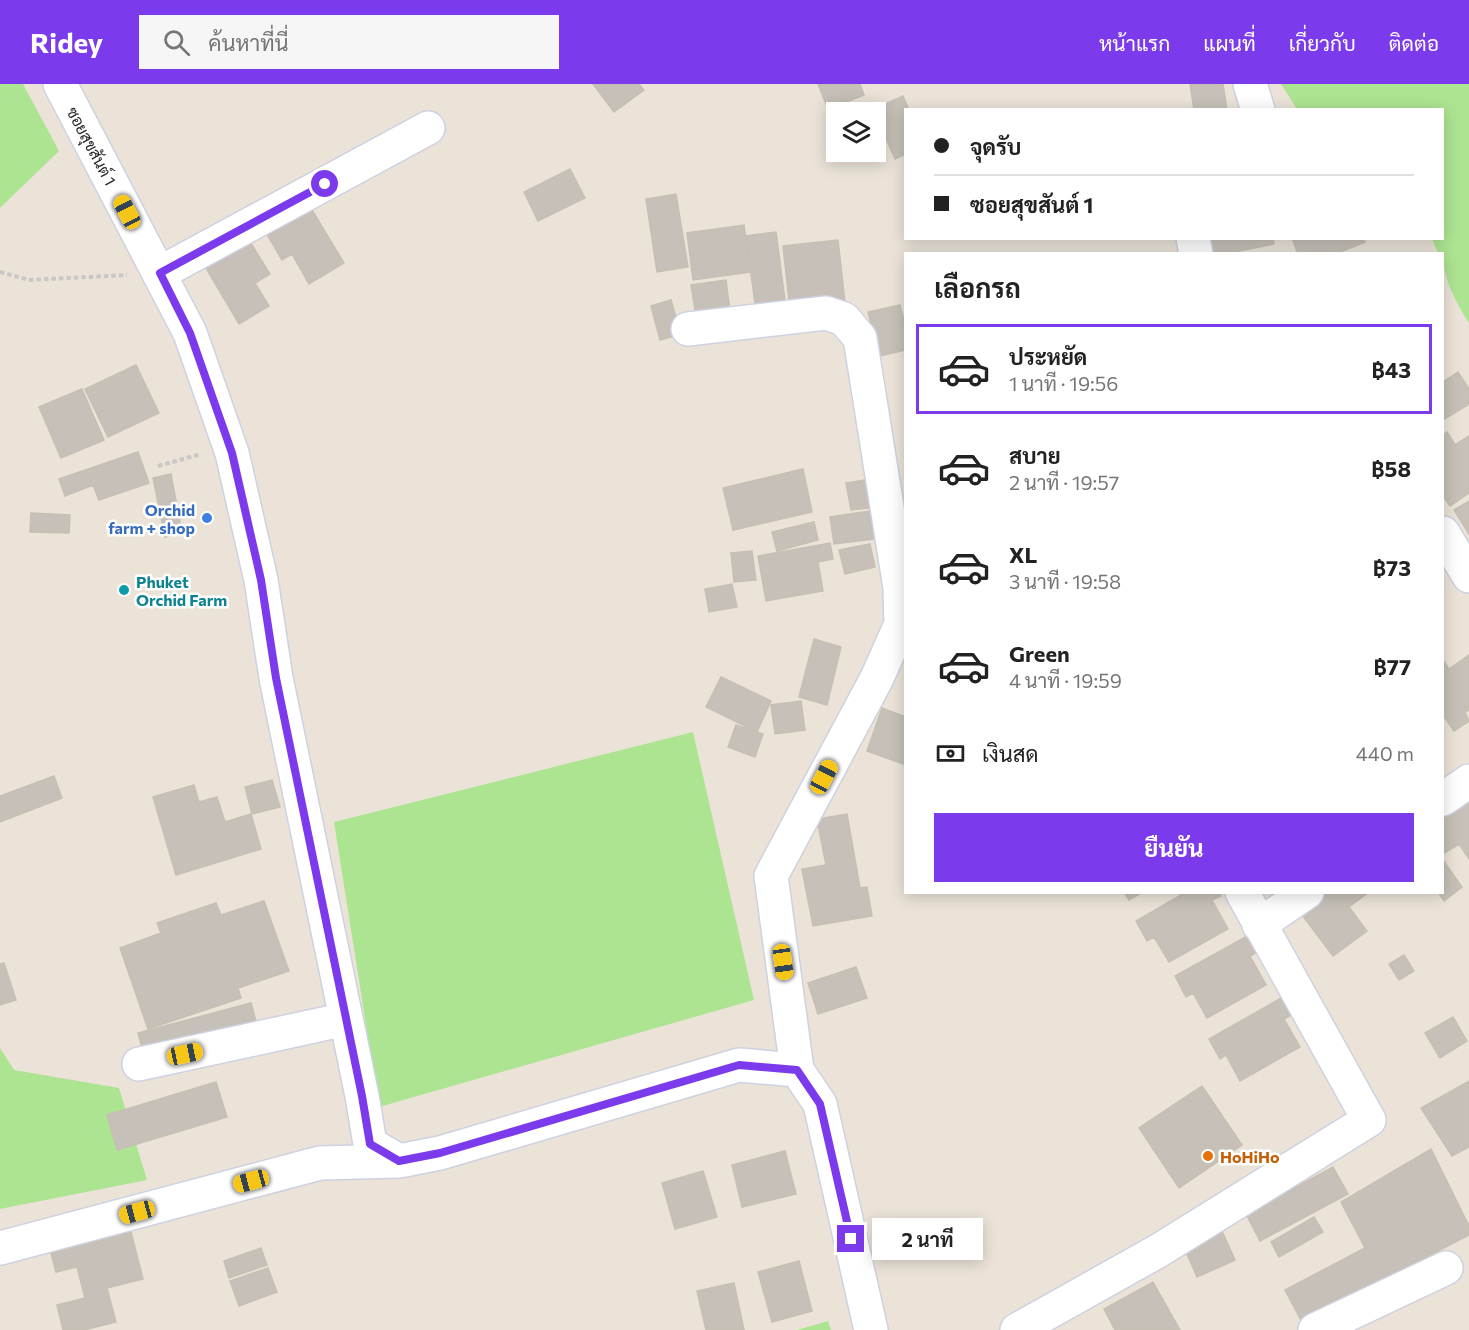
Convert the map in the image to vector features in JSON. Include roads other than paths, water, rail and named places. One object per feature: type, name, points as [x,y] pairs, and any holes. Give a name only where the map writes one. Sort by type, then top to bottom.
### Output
[{"type":"street","name":"ซอยสุขสันต์ 1","points":[[60,84],[190,333],[232,453],[261,580],[276,678],[370,1144],[399,1161]]},
{"type":"street","points":[[1250,84],[1257,108]]},
{"type":"street","points":[[160,273],[428,128]]},
{"type":"street","points":[[688,328],[826,314],[844,319],[860,338],[900,588],[901,624],[877,678],[771,876],[797,1070],[820,1104],[871,1330]]},
{"type":"street","points":[[1444,535],[1469,576]]},
{"type":"street","points":[[1444,798],[1469,781]]},
{"type":"street","points":[[1017,1330],[1158,1251],[1369,1120],[1243,894]]},
{"type":"street","points":[[1259,926],[1304,894]]},
{"type":"street","points":[[139,1064],[346,1019]]},
{"type":"street","points":[[0,1248],[320,1163],[399,1161],[440,1153],[739,1065],[797,1070]]},
{"type":"street","points":[[1315,1330],[1446,1268]]},
{"type":"place","name":"Orchid farm + shop","points":[[207,518]]},
{"type":"place","name":"Phuket Orchid Farm","points":[[124,590]]},
{"type":"place","name":"HoHiHo","points":[[1208,1156]]}]
